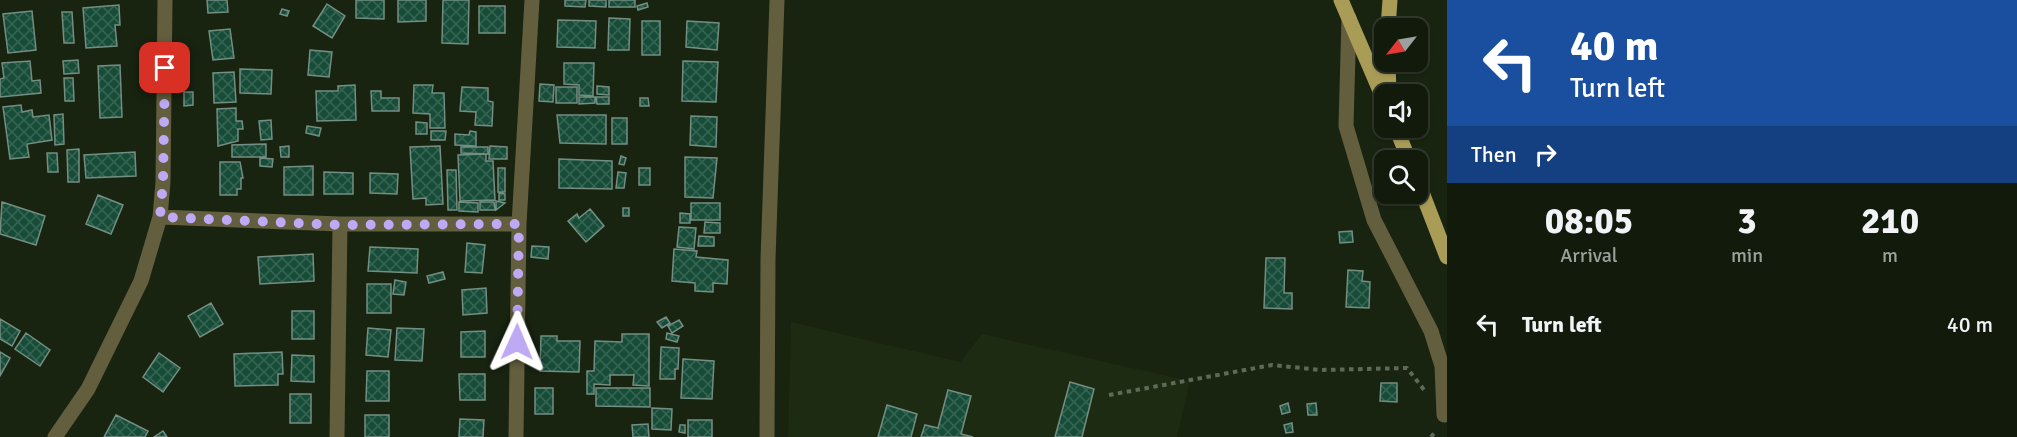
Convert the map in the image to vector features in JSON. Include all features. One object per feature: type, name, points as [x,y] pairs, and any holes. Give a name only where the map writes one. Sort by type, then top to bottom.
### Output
[{"type":"main road","points":[[1341,0],[1377,84]]},
{"type":"main road","points":[[1389,18],[1390,0]]},
{"type":"main road","points":[[1426,204],[1447,257]]},
{"type":"street","points":[[55,437],[88,389],[141,280],[160,217],[163,182],[165,0]]},
{"type":"street","points":[[516,437],[519,224],[532,0]]},
{"type":"street","points":[[768,437],[768,259],[777,0]]},
{"type":"street","points":[[1349,16],[1346,126],[1374,220],[1431,331],[1442,366],[1444,415]]},
{"type":"street","points":[[160,217],[340,225],[519,224]]},
{"type":"street","points":[[337,437],[340,225]]},
{"type":"path","points":[[1109,395],[1272,365],[1321,370],[1407,368],[1444,415]]},
{"type":"path","points":[[1431,437],[1435,432]]},
{"type":"shaded area","points":[[791,322],[960,362],[982,334],[1190,381],[1177,437],[788,437]]},
{"type":"building","points":[[207,0],[227,0],[228,12],[208,13]]},
{"type":"building","points":[[356,0],[384,0],[384,19],[356,18]]},
{"type":"building","points":[[398,0],[426,0],[426,21],[398,22]]},
{"type":"building","points":[[443,0],[469,0],[468,44],[442,43]]},
{"type":"building","points":[[565,0],[586,0],[585,7],[565,6]]},
{"type":"building","points":[[589,0],[606,0],[606,7],[589,6]]},
{"type":"building","points":[[609,0],[635,0],[635,7],[609,7]]},
{"type":"building","points":[[647,3],[648,7],[638,10],[637,6]]},
{"type":"building","points":[[327,4],[345,16],[332,38],[313,26]]},
{"type":"building","points":[[119,5],[120,25],[115,25],[117,46],[86,48],[83,8]]},
{"type":"building","points":[[479,6],[505,6],[505,33],[479,33]]},
{"type":"building","points":[[282,9],[289,11],[287,16],[280,14]]},
{"type":"building","points":[[32,11],[36,50],[8,53],[3,14]]},
{"type":"building","points":[[62,12],[72,12],[74,43],[64,43]]},
{"type":"building","points":[[609,18],[630,19],[629,50],[608,50]]},
{"type":"building","points":[[558,20],[596,21],[595,48],[557,47]]},
{"type":"building","points":[[642,21],[660,21],[660,55],[642,55]]},
{"type":"building","points":[[687,21],[719,23],[717,50],[686,47]]},
{"type":"building","points":[[230,29],[234,58],[213,60],[209,31]]},
{"type":"building","points":[[310,50],[332,52],[329,77],[308,75]]},
{"type":"building","points":[[78,60],[79,73],[64,74],[63,61]]},
{"type":"building","points":[[30,61],[32,81],[40,80],[41,93],[0,97],[0,79],[4,78],[2,63]]},
{"type":"building","points":[[683,61],[718,62],[716,102],[682,101]]},
{"type":"building","points":[[564,63],[594,63],[593,96],[579,95],[579,85],[564,84]]},
{"type":"building","points":[[120,65],[122,117],[100,118],[98,66]]},
{"type":"building","points":[[240,69],[272,70],[271,94],[240,93]]},
{"type":"building","points":[[234,72],[236,102],[214,103],[213,73]]},
{"type":"building","points":[[64,78],[73,78],[74,101],[65,101]]},
{"type":"building","points":[[540,84],[554,85],[553,102],[539,101]]},
{"type":"building","points":[[355,85],[356,120],[317,121],[316,91],[338,91],[338,86]]},
{"type":"building","points":[[414,85],[433,85],[432,93],[444,93],[445,128],[430,128],[430,114],[413,113]]},
{"type":"building","points":[[597,86],[609,87],[609,95],[597,94]]},
{"type":"building","points":[[462,87],[488,88],[488,101],[493,102],[492,126],[475,125],[476,112],[460,111]]},
{"type":"building","points":[[556,87],[577,87],[577,103],[556,103]]},
{"type":"building","points":[[371,91],[381,91],[381,98],[399,98],[399,111],[372,111]]},
{"type":"building","points":[[184,92],[193,92],[193,105],[184,106]]},
{"type":"building","points":[[579,97],[595,97],[595,103],[579,104]]},
{"type":"building","points":[[596,97],[609,97],[609,104],[597,104]]},
{"type":"building","points":[[640,98],[648,98],[649,106],[640,106]]},
{"type":"building","points":[[21,105],[22,112],[32,110],[33,117],[49,115],[52,140],[27,144],[29,157],[10,159],[3,107]]},
{"type":"building","points":[[236,108],[236,121],[242,121],[243,129],[238,129],[238,141],[218,146],[217,109]]},
{"type":"building","points":[[63,114],[64,144],[55,145],[54,115]]},
{"type":"building","points":[[557,115],[606,115],[606,144],[560,143]]},
{"type":"building","points":[[691,116],[717,117],[716,147],[690,145]]},
{"type":"building","points":[[612,118],[627,118],[627,144],[612,144]]},
{"type":"building","points":[[271,120],[272,139],[261,140],[259,121]]},
{"type":"building","points":[[416,122],[427,123],[427,134],[416,134]]},
{"type":"building","points":[[307,126],[321,128],[319,136],[306,133]]},
{"type":"building","points":[[431,131],[446,131],[445,140],[431,140]]},
{"type":"building","points":[[470,131],[476,132],[476,146],[455,145],[455,134],[469,135]]},
{"type":"building","points":[[266,144],[266,157],[232,157],[232,145]]},
{"type":"building","points":[[289,146],[289,157],[281,157],[280,147]]},
{"type":"building","points":[[440,146],[443,204],[426,205],[426,198],[413,199],[410,147]]},
{"type":"building","points":[[490,146],[507,147],[507,159],[489,159]]},
{"type":"building","points":[[461,147],[488,147],[488,154],[461,153]]},
{"type":"building","points":[[79,149],[79,182],[68,182],[67,150]]},
{"type":"building","points":[[135,152],[136,176],[86,178],[84,155]]},
{"type":"building","points":[[47,153],[57,153],[58,172],[48,172]]},
{"type":"building","points":[[486,154],[486,161],[493,161],[495,200],[460,201],[458,155]]},
{"type":"building","points":[[621,156],[626,158],[624,165],[619,164]]},
{"type":"building","points":[[685,157],[717,158],[713,198],[685,197]]},
{"type":"building","points":[[260,158],[273,159],[272,167],[260,166]]},
{"type":"building","points":[[559,159],[612,161],[612,189],[559,188]]},
{"type":"building","points":[[220,162],[240,162],[243,178],[241,178],[241,189],[237,189],[237,195],[220,195]]},
{"type":"building","points":[[313,166],[313,195],[284,195],[284,167]]},
{"type":"building","points":[[498,168],[505,168],[505,192],[498,192]]},
{"type":"building","points":[[639,168],[650,168],[650,185],[639,185]]},
{"type":"building","points":[[447,170],[456,170],[457,210],[448,210]]},
{"type":"building","points":[[324,172],[353,173],[353,194],[324,194]]},
{"type":"building","points":[[618,172],[626,173],[624,188],[616,188]]},
{"type":"building","points":[[370,173],[398,174],[397,194],[370,193]]},
{"type":"building","points":[[499,193],[505,194],[505,200],[499,200]]},
{"type":"building","points":[[98,195],[123,205],[111,234],[86,224]]},
{"type":"building","points":[[496,201],[505,203],[496,210]]},
{"type":"building","points":[[2,202],[45,216],[36,245],[0,234]]},
{"type":"building","points":[[459,202],[478,203],[478,212],[459,211]]},
{"type":"building","points":[[480,202],[494,202],[495,210],[480,210]]},
{"type":"building","points":[[691,203],[720,203],[720,220],[691,220]]},
{"type":"building","points":[[623,208],[629,208],[629,216],[623,216]]},
{"type":"building","points":[[590,209],[604,226],[586,242],[568,221],[577,214],[579,218]]},
{"type":"building","points":[[680,213],[690,214],[690,223],[680,223]]},
{"type":"building","points":[[705,222],[720,223],[720,233],[704,233]]},
{"type":"building","points":[[679,227],[696,228],[694,249],[677,247]]},
{"type":"building","points":[[1352,231],[1353,242],[1340,243],[1339,232]]},
{"type":"building","points":[[699,236],[714,237],[714,246],[698,246]]},
{"type":"building","points":[[467,243],[485,245],[482,273],[465,272]]},
{"type":"building","points":[[532,246],[549,247],[548,259],[531,257]]},
{"type":"building","points":[[370,247],[418,249],[417,273],[368,271]]},
{"type":"building","points":[[674,249],[697,251],[696,257],[728,260],[727,284],[713,283],[713,292],[695,291],[695,283],[672,281]]},
{"type":"building","points":[[313,254],[314,281],[260,284],[258,257]]},
{"type":"building","points":[[1266,258],[1285,258],[1284,293],[1292,293],[1292,309],[1264,308]]},
{"type":"building","points":[[1348,270],[1363,271],[1362,281],[1370,282],[1369,308],[1346,307]]},
{"type":"building","points":[[443,272],[445,279],[429,283],[427,276]]},
{"type":"building","points":[[395,280],[406,282],[404,295],[393,294]]},
{"type":"building","points":[[367,284],[391,284],[391,313],[367,313]]},
{"type":"building","points":[[486,288],[487,313],[463,315],[462,290]]},
{"type":"building","points":[[211,303],[223,324],[200,337],[188,316]]},
{"type":"building","points":[[292,311],[314,311],[314,339],[292,339]]},
{"type":"building","points":[[666,317],[670,323],[662,328],[657,322]]},
{"type":"building","points":[[0,319],[20,331],[12,346],[0,339]]},
{"type":"building","points":[[679,320],[683,326],[672,333],[668,326]]},
{"type":"building","points":[[368,328],[391,330],[388,357],[366,355]]},
{"type":"building","points":[[397,328],[424,329],[422,361],[395,360]]},
{"type":"building","points":[[485,331],[485,357],[461,357],[461,332]]},
{"type":"building","points":[[26,333],[50,350],[40,366],[15,349]]},
{"type":"building","points":[[667,333],[679,336],[677,342],[666,339]]},
{"type":"building","points":[[622,334],[649,334],[649,386],[633,385],[634,375],[610,375],[610,385],[594,384],[594,394],[587,394],[587,371],[594,371],[595,341],[622,342]]},
{"type":"building","points":[[541,336],[557,336],[557,341],[580,341],[579,372],[540,371]]},
{"type":"building","points":[[661,347],[679,348],[675,379],[660,379]]},
{"type":"building","points":[[0,352],[10,358],[0,376]]},
{"type":"building","points":[[282,352],[283,374],[278,374],[278,385],[235,386],[234,354]]},
{"type":"building","points":[[159,353],[180,368],[163,392],[143,377]]},
{"type":"building","points":[[292,355],[314,356],[314,382],[291,381]]},
{"type":"building","points":[[683,359],[714,361],[712,399],[681,398]]},
{"type":"building","points":[[367,371],[389,371],[389,401],[366,401]]},
{"type":"building","points":[[459,374],[485,374],[485,400],[460,400]]},
{"type":"building","points":[[1070,382],[1094,389],[1082,437],[1055,437]]},
{"type":"building","points":[[1381,383],[1397,383],[1397,402],[1380,401]]},
{"type":"building","points":[[535,388],[553,388],[553,414],[535,414]]},
{"type":"building","points":[[596,388],[650,388],[650,407],[596,406]]},
{"type":"building","points":[[948,390],[971,396],[961,434],[973,437],[921,437],[925,425],[938,428]]},
{"type":"building","points":[[290,394],[311,394],[311,423],[290,423]]},
{"type":"building","points":[[1288,403],[1290,412],[1282,414],[1280,406]]},
{"type":"building","points":[[1316,403],[1317,415],[1308,415],[1307,404]]},
{"type":"building","points":[[887,405],[917,414],[911,437],[878,437]]},
{"type":"building","points":[[652,408],[672,409],[671,430],[652,429]]},
{"type":"building","points":[[116,415],[148,431],[145,437],[104,437]]},
{"type":"building","points":[[365,415],[389,415],[389,437],[365,437]]},
{"type":"building","points":[[460,419],[484,420],[483,437],[459,437]]},
{"type":"building","points":[[688,420],[712,420],[712,437],[688,437]]},
{"type":"building","points":[[1292,423],[1293,432],[1286,433],[1284,425]]},
{"type":"building","points":[[648,424],[649,437],[633,437],[632,425]]},
{"type":"building","points":[[680,425],[685,425],[685,433],[679,432]]},
{"type":"building","points":[[163,431],[167,437],[154,437]]},
{"type":"route","points":[[165,68],[163,182],[160,217],[340,225],[519,224],[517,342]]}]
